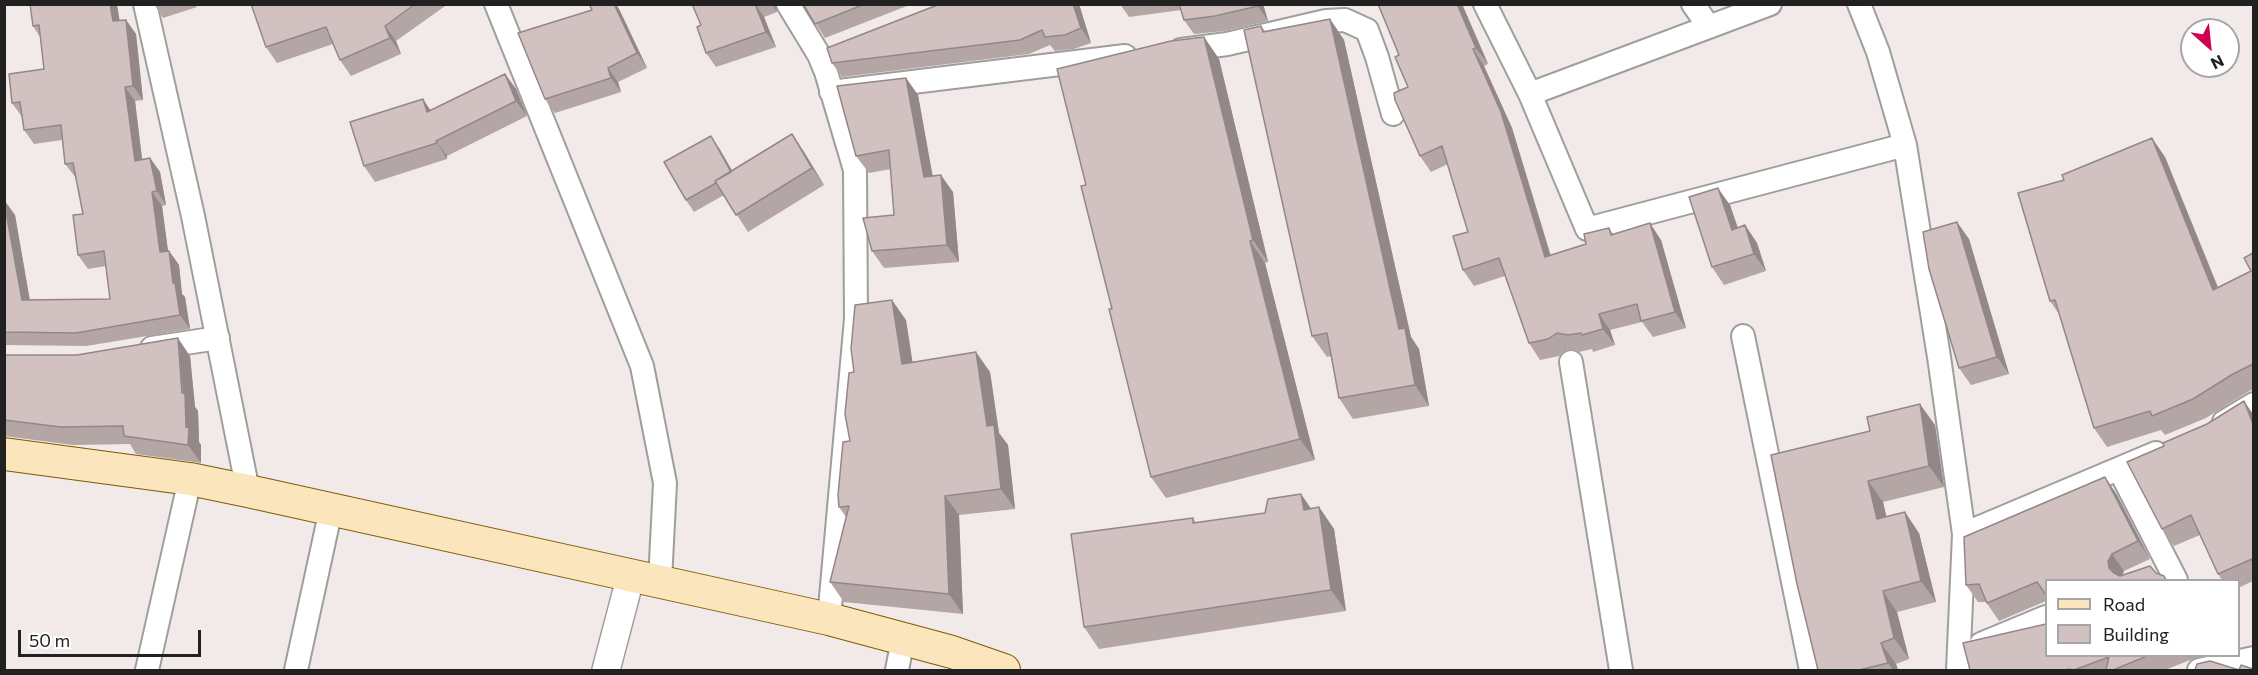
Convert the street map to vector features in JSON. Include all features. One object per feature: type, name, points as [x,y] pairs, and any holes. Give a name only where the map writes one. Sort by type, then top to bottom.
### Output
[{"type":"main road","points":[[4,454],[190,479],[248,491],[829,619],[952,652],[1004,670]]},
{"type":"street","points":[[145,4],[193,216],[248,491]]},
{"type":"street","points":[[496,4],[560,168],[642,366],[665,483],[645,578],[606,670]]},
{"type":"street","points":[[788,4],[829,51],[831,92],[855,170],[856,319],[829,619]]},
{"type":"street","points":[[1485,4],[1530,94],[1587,229],[1905,146]]},
{"type":"street","points":[[1693,4],[1710,27]]},
{"type":"street","points":[[1530,94],[1770,4]]},
{"type":"street","points":[[1858,4],[1878,52],[1905,146],[1939,357],[1964,534],[1958,662],[2045,618]]},
{"type":"street","points":[[831,92],[1227,44],[1326,21],[1345,20],[1367,30],[1393,114]]},
{"type":"street","points":[[1743,336],[1811,670]]},
{"type":"street","points":[[135,351],[218,338]]},
{"type":"street","points":[[1571,362],[1621,670]]},
{"type":"street","points":[[2202,434],[2253,404]]},
{"type":"street","points":[[1964,534],[2171,447]]},
{"type":"street","points":[[2119,469],[2165,573]]},
{"type":"street","points":[[147,670],[190,479]]},
{"type":"street","points":[[296,670],[331,509]]},
{"type":"street","points":[[897,670],[903,639]]},
{"type":"street","points":[[2211,664],[2253,658]]},
{"type":"building","points":[[30,4],[110,4],[113,21],[126,20],[133,86],[125,87],[135,161],[150,158],[157,191],[152,192],[160,252],[169,251],[180,315],[76,333],[4,332],[4,201],[22,300],[110,299],[104,251],[78,255],[73,215],[83,214],[73,163],[65,164],[61,125],[24,130],[20,102],[12,103],[9,74],[44,69],[39,25],[33,26]]},
{"type":"building","points":[[251,4],[415,4],[385,26],[390,38],[340,60],[326,27],[266,47]]},
{"type":"building","points":[[592,4],[614,4],[637,53],[608,68],[611,78],[545,99],[518,33],[592,10],[590,6]]},
{"type":"building","points":[[692,4],[755,4],[766,32],[706,53],[697,27],[701,25]]},
{"type":"building","points":[[803,4],[865,4],[815,24]]},
{"type":"building","points":[[940,4],[1073,4],[1081,28],[1065,35],[1045,37],[1042,30],[1020,40],[832,63],[827,48]]},
{"type":"building","points":[[1179,4],[1257,4],[1258,6],[1215,16],[1184,20]]},
{"type":"building","points":[[1378,4],[1457,4],[1476,48],[1473,49],[1501,112],[1545,257],[1586,244],[1584,234],[1609,228],[1611,235],[1650,223],[1675,312],[1641,321],[1637,304],[1599,314],[1603,329],[1582,335],[1581,333],[1568,335],[1557,333],[1548,339],[1529,343],[1499,258],[1463,270],[1453,236],[1468,232],[1442,146],[1420,156],[1395,100],[1394,93],[1408,87],[1395,57],[1399,55]]},
{"type":"building","points":[[1330,19],[1399,329],[1405,328],[1415,385],[1339,398],[1327,333],[1312,336],[1244,30],[1261,26],[1263,32]]},
{"type":"building","points":[[1204,37],[1253,240],[1250,241],[1300,439],[1151,477],[1109,309],[1112,309],[1081,186],[1086,185],[1057,69],[1171,41]]},
{"type":"building","points":[[505,74],[516,101],[436,141],[437,143],[364,166],[350,122],[423,99],[427,112]]},
{"type":"building","points":[[906,78],[924,177],[941,175],[947,245],[872,251],[863,218],[894,215],[889,150],[856,156],[837,86]]},
{"type":"building","points":[[792,134],[812,168],[736,215],[715,181]]},
{"type":"building","points":[[711,136],[731,172],[686,200],[664,162]]},
{"type":"building","points":[[2152,138],[2213,290],[2251,271],[2244,258],[2253,253],[2253,364],[2193,399],[2152,416],[2150,411],[2094,428],[2055,300],[2050,301],[2018,193],[2064,180],[2062,175]]},
{"type":"building","points":[[1718,188],[1732,230],[1745,225],[1754,254],[1712,267],[1689,197]]},
{"type":"building","points":[[1957,222],[1997,357],[1959,368],[1929,269],[1923,232]]},
{"type":"building","points":[[892,300],[902,364],[976,352],[987,426],[994,425],[1001,489],[945,496],[949,594],[830,582],[849,506],[839,507],[838,495],[843,442],[850,441],[845,414],[849,373],[854,372],[851,349],[855,305]]},
{"type":"building","points":[[178,338],[182,393],[185,393],[186,427],[189,428],[188,445],[124,436],[123,426],[61,427],[4,420],[4,355],[77,355]]},
{"type":"building","points":[[2244,401],[2253,424],[2253,563],[2252,559],[2218,574],[2191,515],[2162,529],[2127,462],[2207,424]]},
{"type":"building","points":[[1920,404],[1929,466],[1868,481],[1877,519],[1905,512],[1921,581],[1883,591],[1894,638],[1881,643],[1888,663],[1859,670],[1818,670],[1797,584],[1771,455],[1870,431],[1867,417]]},
{"type":"building","points":[[2105,477],[2138,541],[2112,554],[2108,561],[2109,568],[2120,576],[2150,566],[2156,573],[2166,579],[2045,579],[2045,594],[2037,582],[1987,603],[1979,584],[1966,585],[1964,537]]},
{"type":"building","points":[[1301,494],[1304,510],[1319,507],[1331,590],[1084,627],[1071,534],[1193,518],[1193,523],[1265,513],[1268,499]]},
{"type":"building","points":[[2045,624],[2045,657],[2109,657],[2074,670],[1970,670],[1963,643]]},
{"type":"building","points":[[2109,657],[2145,657],[2113,670],[2106,670]]},
{"type":"building","points":[[2210,661],[2239,670],[2195,670],[2197,664]]},
{"type":"building","points":[[2241,665],[2253,669],[2253,670],[2239,670]]}]
